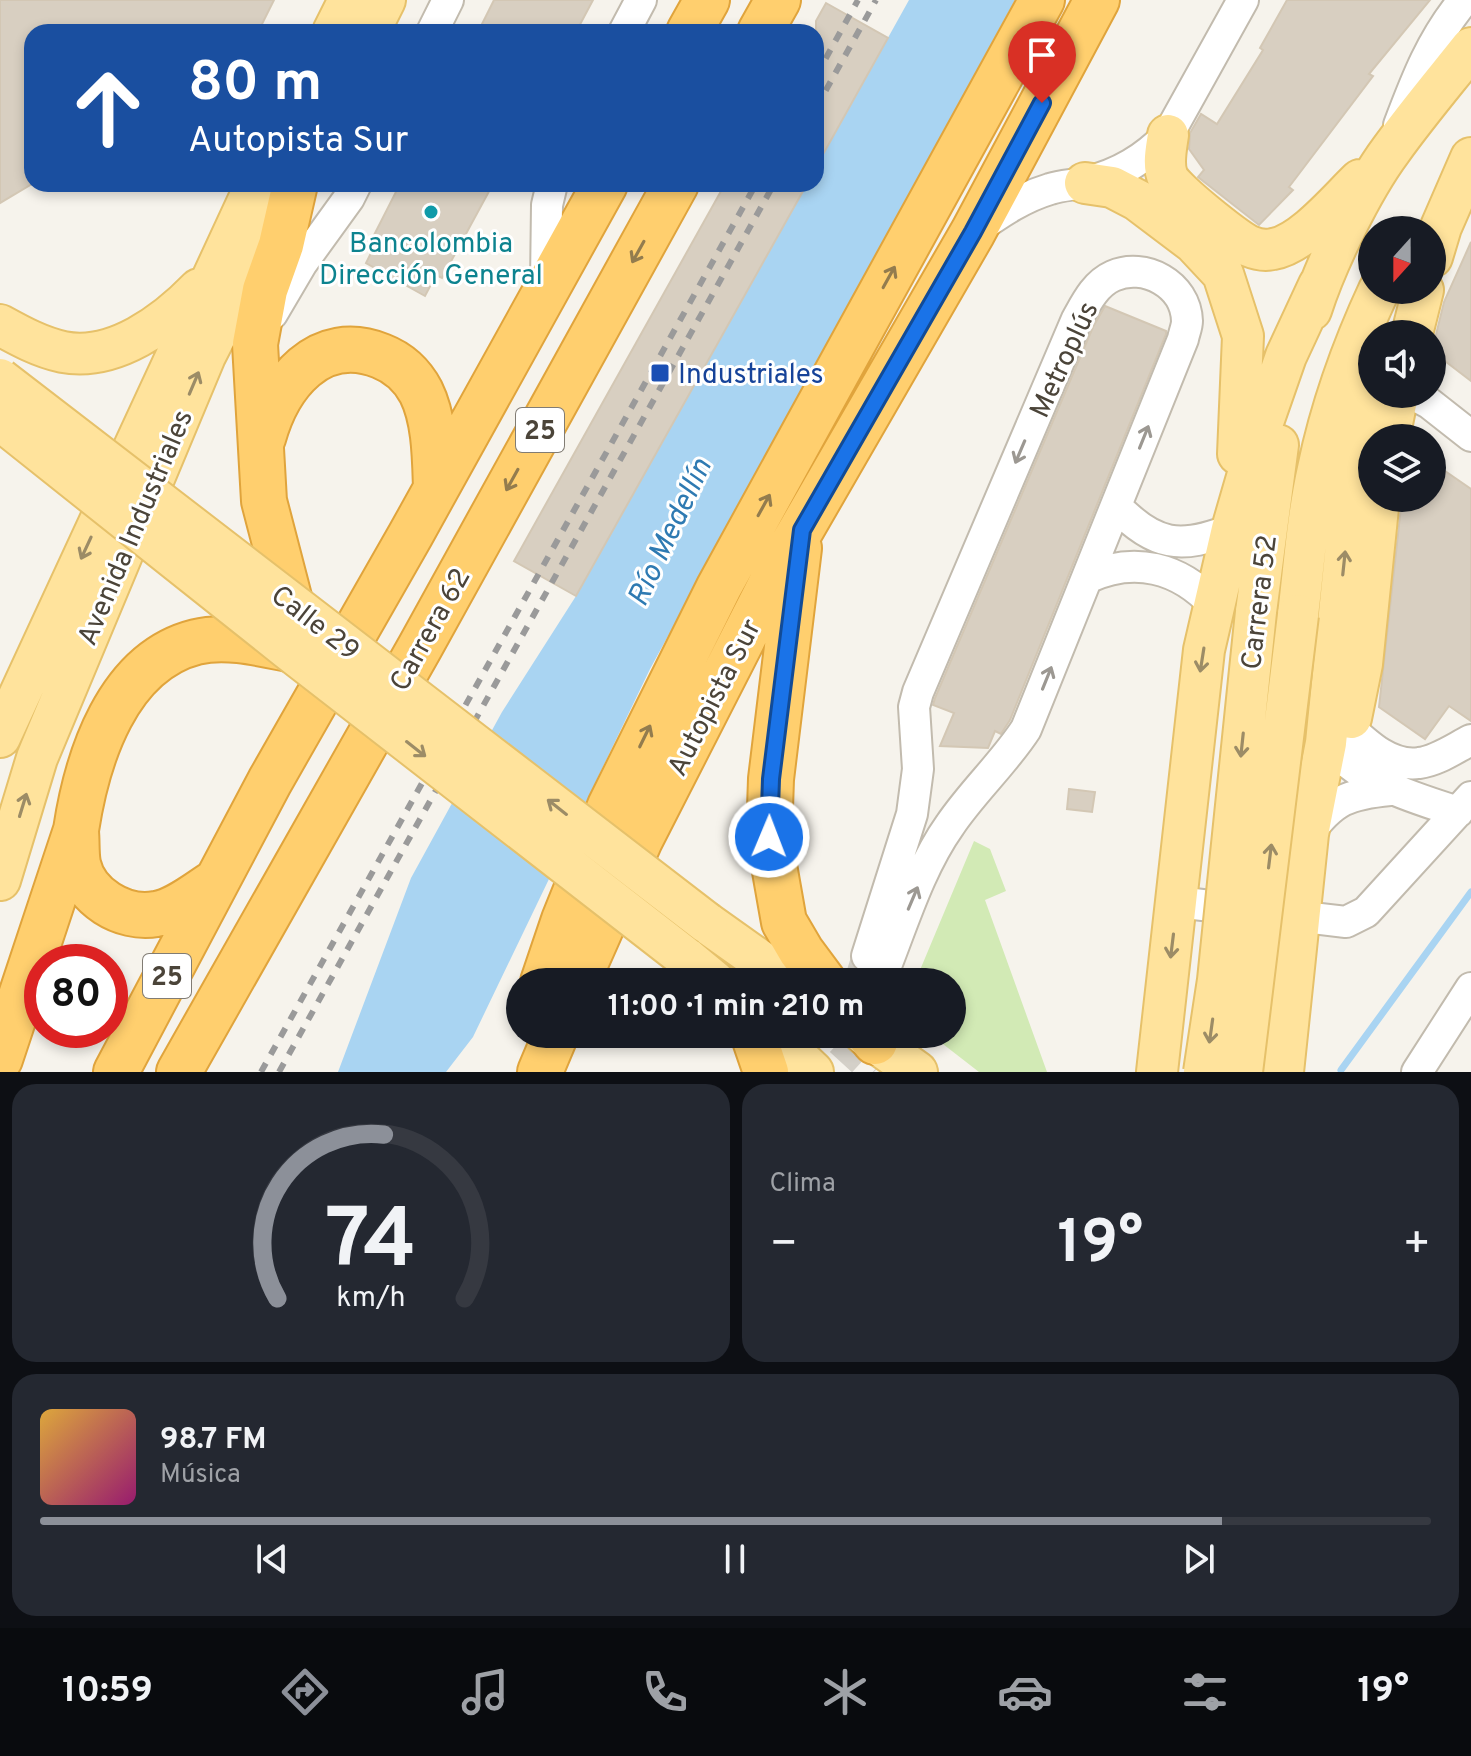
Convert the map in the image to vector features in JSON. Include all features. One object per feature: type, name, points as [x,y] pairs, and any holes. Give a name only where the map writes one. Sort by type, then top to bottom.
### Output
[{"type":"highway","points":[[694,24],[707,0]]},
{"type":"highway","points":[[764,24],[778,0]]},
{"type":"highway","name":"Autopista Sur","points":[[548,968],[610,806],[719,587],[1042,0]]},
{"type":"highway","name":"Autopista Sur","points":[[583,968],[640,840],[779,568],[973,232],[1097,0]]},
{"type":"highway","points":[[288,594],[263,489],[255,344],[265,290],[281,245],[291,192]]},
{"type":"highway","name":"25","points":[[116,1072],[270,781],[601,192]]},
{"type":"highway","name":"Carrera 62","points":[[179,1072],[415,656],[672,192]]},
{"type":"highway","points":[[261,444],[270,414],[280,394],[296,374],[316,359],[337,350],[366,350],[392,360],[408,373],[422,394],[435,451],[436,489]]},
{"type":"highway","points":[[802,530],[771,779],[769,837],[784,922],[814,968]]},
{"type":"highway","points":[[217,880],[176,906],[155,914],[129,913],[106,904],[87,886],[78,864],[76,830],[79,806],[106,724],[122,696],[140,674],[165,656],[196,642],[231,639],[288,649]]},
{"type":"highway","points":[[0,1059],[76,830]]},
{"type":"highway","points":[[511,1072],[520,1048]]},
{"type":"highway","points":[[540,1072],[550,1048]]},
{"type":"highway","points":[[758,1048],[766,1072]]},
{"type":"main road","points":[[346,16],[385,0]]},
{"type":"main road","name":"Carrera 52","points":[[1204,1072],[1218,980],[1256,612],[1280,430],[1302,337],[1319,285],[1389,153],[1471,48]]},
{"type":"main road","points":[[1168,135],[1164,156],[1169,180],[1233,237],[1257,249],[1272,250],[1287,245],[1304,233],[1389,153]]},
{"type":"main road","points":[[1421,216],[1471,144]]},
{"type":"main road","points":[[1446,216],[1471,158]]},
{"type":"main road","points":[[1085,183],[1112,187],[1137,200],[1194,243],[1223,274],[1243,336],[1241,414],[1232,529]]},
{"type":"main road","name":"Avenida Industriales","points":[[0,737],[252,192]]},
{"type":"main road","name":"Avenida Industriales","points":[[0,880],[37,758],[174,429],[205,356],[289,192]]},
{"type":"main road","points":[[0,325],[34,343],[62,352],[93,353],[127,342],[159,325],[213,274]]},
{"type":"main road","points":[[1157,1072],[1196,701],[1214,605],[1263,422],[1291,345],[1319,285]]},
{"type":"main road","name":"Carrera 52","points":[[1242,1072],[1313,498],[1327,429],[1359,334],[1373,304]]},
{"type":"main road","name":"Calle 29","points":[[0,379],[288,594],[707,923],[770,968]]},
{"type":"main road","points":[[1352,628],[1355,455],[1362,408]]},
{"type":"main road","name":"Calle 29","points":[[0,420],[698,968]]},
{"type":"main road","points":[[1283,1072],[1308,834],[1335,733],[1352,628],[1376,512]]},
{"type":"main road","points":[[788,1048],[813,1072]]},
{"type":"main road","points":[[884,1048],[917,1072]]},
{"type":"street","points":[[436,24],[448,0]]},
{"type":"street","points":[[628,24],[641,0]]},
{"type":"street","points":[[973,232],[1006,208],[1030,196],[1104,177],[1141,160],[1168,135],[1243,0]]},
{"type":"street","name":"Carrera 52","points":[[1389,153],[1424,59],[1448,19],[1464,0]]},
{"type":"street","points":[[255,344],[302,263],[352,192]]},
{"type":"street","points":[[545,292],[547,205],[550,192]]},
{"type":"street","name":"Metroplús","points":[[1128,271],[1143,272],[1160,278],[1175,290],[1184,305],[1187,322],[1183,339],[1087,578],[1026,729],[1008,756],[948,827],[875,963],[914,803],[918,769],[914,707],[918,692],[1082,309],[1097,287],[1111,277],[1128,271]]},
{"type":"street","points":[[1435,408],[1471,436]]},
{"type":"street","points":[[1116,506],[1156,538],[1173,543],[1191,543],[1232,529]]},
{"type":"street","points":[[1087,578],[1111,568],[1137,565],[1169,574],[1197,587],[1214,605]]},
{"type":"street","points":[[1335,733],[1363,741],[1402,763],[1419,763],[1434,758],[1471,740]]},
{"type":"street","points":[[1335,733],[1371,780],[1390,790]]},
{"type":"street","points":[[1308,834],[1330,806],[1367,792],[1390,790],[1465,804]]},
{"type":"street","points":[[1177,902],[1346,922],[1366,912],[1465,804]]},
{"type":"street","points":[[1417,1072],[1471,988]]},
{"type":"green space","points":[[974,841],[990,849],[1006,891],[985,900],[1047,1072],[979,1072],[948,1048],[966,1048],[966,968],[921,968]]},
{"type":"water","name":"Río Medellín","points":[[909,0],[1015,0],[650,669],[473,1037],[446,1072],[338,1072],[411,878],[502,712],[576,596],[803,192],[824,192],[824,153]]},
{"type":"building","points":[[0,0],[274,0],[262,24],[24,24],[24,189],[0,203]]},
{"type":"building","points":[[494,0],[593,0],[580,24],[482,24]]},
{"type":"building","points":[[1287,0],[1430,0],[1369,74],[1373,76],[1289,187],[1293,190],[1259,225],[1198,177],[1204,170],[1189,149],[1190,133],[1201,114],[1217,124],[1263,50],[1260,48]]},
{"type":"building","points":[[826,3],[888,38],[824,153],[824,24],[816,24]]},
{"type":"building","name":"Bancolombia Dirección General","points":[[396,192],[489,192],[442,278],[436,275],[425,296],[366,263],[376,243],[371,241]]},
{"type":"building","name":"Industriales","points":[[721,192],[803,192],[576,596],[514,561]]},
{"type":"building","points":[[1471,242],[1471,381],[1446,362],[1446,320],[1440,320],[1446,298]]},
{"type":"building","points":[[1105,306],[1166,331],[1166,334],[1010,720],[1001,734],[995,731],[988,748],[940,746],[954,713],[933,705],[935,698],[1093,327]]},
{"type":"building","points":[[1446,472],[1471,489],[1471,721],[1449,706],[1425,739],[1379,707],[1400,512],[1446,512]]},
{"type":"building","points":[[1069,789],[1095,792],[1092,812],[1067,809]]},
{"type":"waterway","points":[[1341,1070],[1471,892]]},
{"type":"tunnel","points":[[863,968],[867,956]]},
{"type":"tunnel","points":[[848,1048],[874,1072]]},
{"type":"railway","points":[[824,62],[858,0]]},
{"type":"railway","points":[[824,94],[876,0]]},
{"type":"railway","points":[[261,1072],[752,192]]},
{"type":"railway","points":[[279,1072],[770,192]]},
{"type":"place","name":"Bancolombia Dirección General","points":[[431,212]]},
{"type":"place","name":"Industriales","points":[[660,373]]},
{"type":"route","points":[[769,837],[771,779],[802,530],[973,232],[1042,103]]}]
